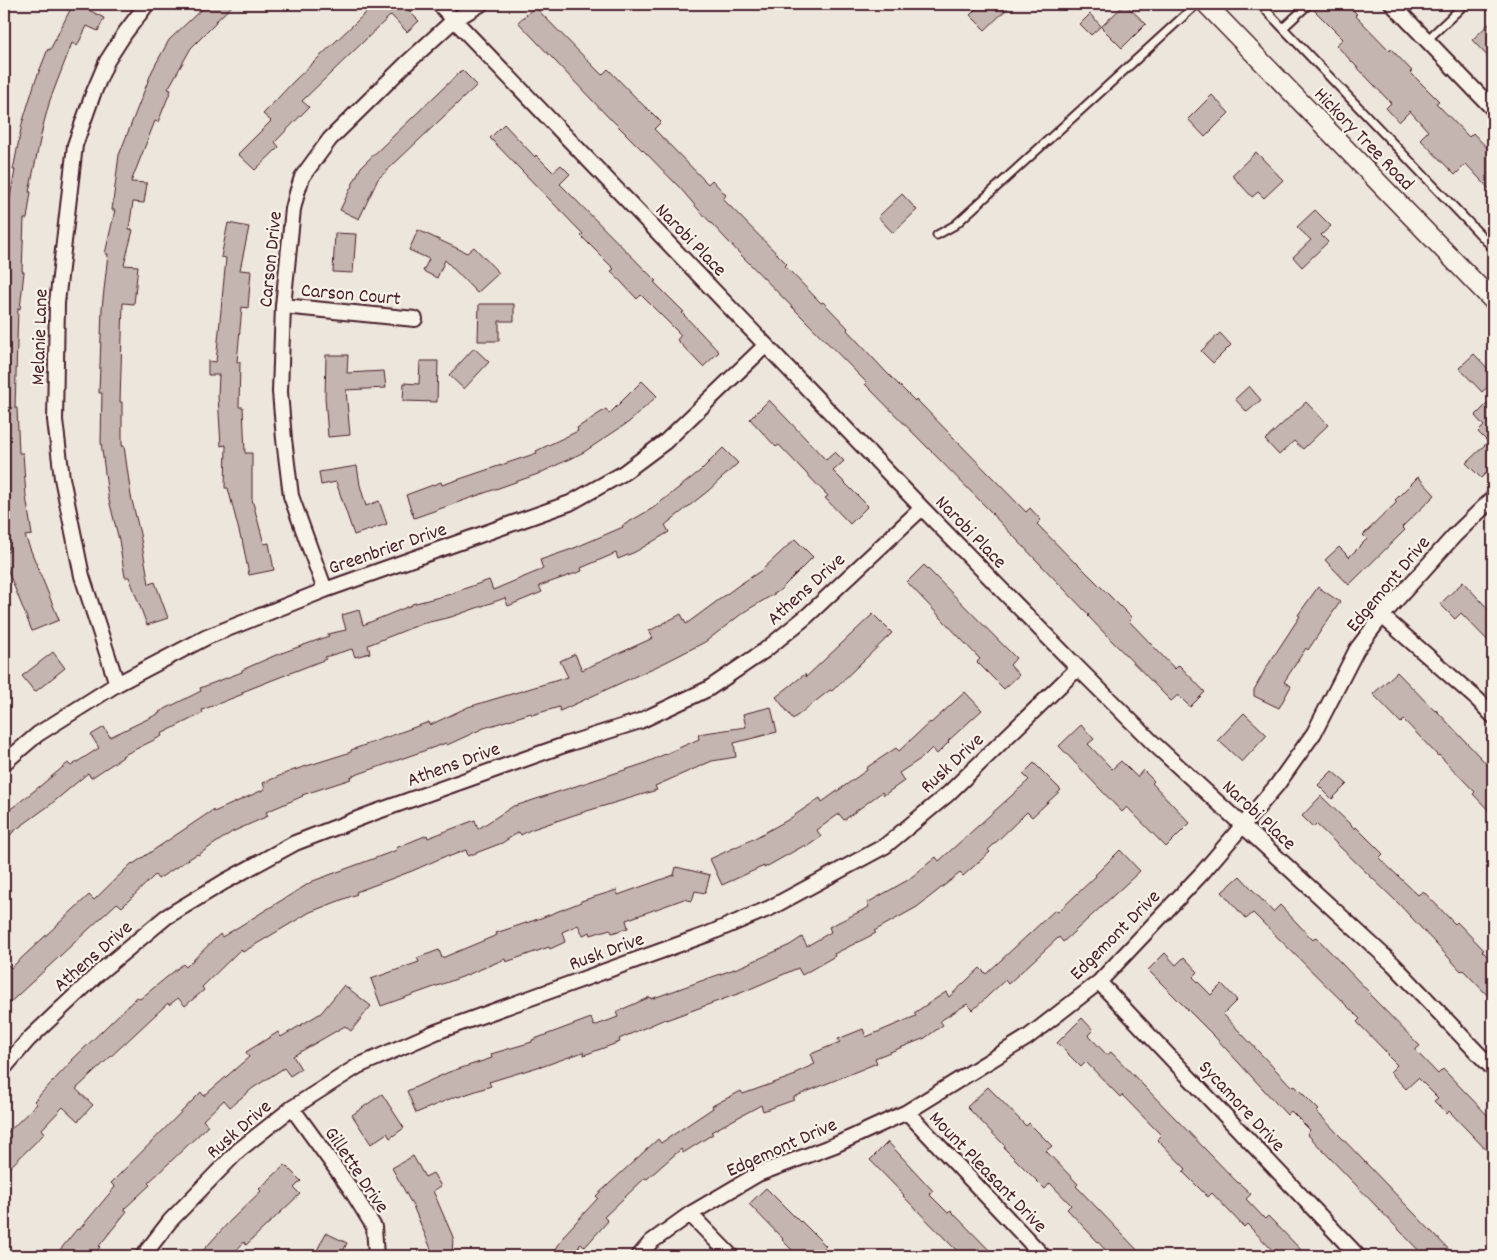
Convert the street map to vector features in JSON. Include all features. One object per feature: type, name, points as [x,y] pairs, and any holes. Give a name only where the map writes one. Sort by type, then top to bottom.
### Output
[{"type":"street","name":"Melanie Lane","points":[[117,684],[82,576],[62,478],[55,420],[58,303],[75,146],[107,61],[125,33],[148,4]]},
{"type":"street","name":"Narobi Place","points":[[439,4],[1078,668],[1152,742],[1393,964],[1493,1069]]},
{"type":"street","name":"Carson Drive","points":[[325,590],[291,496],[280,392],[283,306],[293,209],[297,193],[302,177],[330,139],[406,63],[454,20],[481,4]]},
{"type":"street","name":"Hickory Tree Road","points":[[1206,4],[1493,301]]},
{"type":"street","points":[[1392,4],[1493,109]]},
{"type":"street","name":"Carson Court","points":[[283,306],[415,319]]},
{"type":"street","name":"Greenbrier Drive","points":[[4,763],[38,734],[117,684],[207,637],[325,590],[570,503],[622,474],[665,442],[766,345]]},
{"type":"street","name":"Edgemont Drive","points":[[639,1256],[651,1242],[690,1214],[758,1174],[835,1145],[906,1112],[1028,1036],[1099,982],[1203,872],[1277,785],[1314,733],[1357,649],[1382,616],[1454,536],[1493,498]]},
{"type":"street","name":"Athens Drive","points":[[4,1068],[28,1040],[101,971],[166,917],[294,843],[567,744],[640,721],[708,689],[764,651],[807,616],[922,508]]},
{"type":"street","points":[[1382,616],[1478,700],[1493,716]]},
{"type":"street","name":"Rusk Drive","points":[[144,1256],[170,1221],[239,1150],[292,1108],[358,1066],[436,1032],[717,931],[770,908],[885,846],[948,794],[1078,668]]},
{"type":"street","name":"Sycamore Drive","points":[[1099,982],[1358,1256]]},
{"type":"street","name":"Gillette Drive","points":[[292,1108],[350,1188],[374,1227],[376,1256]]},
{"type":"street","name":"Mount Pleasant Drive","points":[[906,1112],[1043,1256]]},
{"type":"street","points":[[690,1214],[731,1256]]},
{"type":"lane","points":[[937,235],[955,225],[1197,4]]},
{"type":"lane","points":[[1260,4],[1493,248]]},
{"type":"lane","points":[[1283,28],[1309,4]]},
{"type":"lane","points":[[1427,40],[1465,4]]},
{"type":"building","points":[[73,4],[96,4],[89,10],[104,18],[98,31],[87,26],[77,46],[72,43],[50,100],[29,192],[31,192],[27,219],[24,219],[22,271],[24,272],[20,309],[18,308],[15,408],[17,408],[19,453],[23,453],[26,496],[32,535],[25,536],[59,620],[32,631],[4,561],[4,554],[9,551],[4,518],[4,225],[22,124],[48,49],[50,50]]},
{"type":"building","points":[[207,4],[234,4],[191,48],[168,89],[171,90],[158,122],[155,121],[131,182],[147,183],[144,203],[133,202],[129,229],[133,230],[124,265],[138,266],[134,304],[123,303],[120,402],[122,402],[122,446],[124,446],[131,496],[149,584],[155,582],[168,618],[147,625],[129,577],[125,577],[119,540],[108,496],[101,442],[102,393],[99,393],[102,308],[108,254],[105,254],[115,210],[112,210],[119,155],[152,71],[169,40]]},
{"type":"building","points":[[375,4],[402,4],[419,21],[407,32],[391,15],[302,101],[309,107],[275,142],[279,147],[255,170],[238,154],[271,121],[263,114],[294,81]]},
{"type":"building","points":[[981,4],[1012,4],[985,30],[970,15]]},
{"type":"building","points":[[1125,4],[1146,24],[1122,48],[1101,27]]},
{"type":"building","points":[[1314,4],[1347,4],[1357,14],[1355,15],[1412,71],[1410,72],[1439,101],[1436,103],[1469,137],[1473,133],[1493,154],[1493,193],[1466,164],[1455,175],[1420,139],[1428,131],[1410,111],[1399,122],[1386,108],[1391,103],[1336,45],[1343,39],[1312,8]]},
{"type":"building","points":[[535,7],[602,75],[608,69],[661,122],[654,129],[708,184],[712,180],[726,195],[723,199],[787,264],[785,266],[848,328],[847,330],[886,372],[915,401],[916,399],[1026,512],[1030,508],[1041,520],[1037,524],[1132,618],[1129,621],[1175,669],[1179,665],[1205,692],[1190,707],[1178,695],[1171,701],[1110,639],[993,514],[865,384],[867,383],[741,255],[680,188],[610,119],[518,22]]},
{"type":"building","points":[[1090,14],[1101,26],[1091,35],[1080,24]]},
{"type":"building","points":[[1493,20],[1493,62],[1472,40]]},
{"type":"building","points":[[462,70],[477,85],[378,179],[359,219],[340,210],[361,167]]},
{"type":"building","points":[[1212,95],[1229,113],[1205,137],[1188,119]]},
{"type":"building","points":[[504,124],[535,157],[536,155],[553,172],[561,165],[570,174],[560,184],[656,281],[654,282],[684,312],[682,313],[719,352],[703,367],[677,340],[681,335],[641,295],[637,299],[611,271],[614,269],[581,236],[583,234],[490,138]]},
{"type":"building","points":[[1256,152],[1283,180],[1264,198],[1258,192],[1252,197],[1232,175]]},
{"type":"building","points":[[902,194],[917,210],[893,233],[878,217]]},
{"type":"building","points":[[1315,210],[1331,226],[1321,235],[1328,242],[1302,267],[1293,257],[1311,240],[1297,227]]},
{"type":"building","points":[[228,223],[249,227],[240,270],[251,271],[248,308],[242,307],[237,362],[240,362],[239,407],[243,407],[245,453],[252,453],[252,499],[264,544],[269,543],[274,570],[249,575],[242,539],[228,488],[225,488],[226,445],[221,446],[218,396],[219,375],[208,375],[208,361],[216,362],[226,258],[221,257]]},
{"type":"building","points":[[418,230],[467,253],[474,247],[499,273],[477,293],[445,260],[437,278],[423,271],[429,259],[409,250]]},
{"type":"building","points":[[335,233],[356,234],[353,273],[333,272]]},
{"type":"building","points":[[479,304],[514,304],[514,321],[499,321],[499,341],[478,341]]},
{"type":"building","points":[[1220,333],[1231,345],[1213,363],[1201,351]]},
{"type":"building","points":[[474,348],[489,362],[464,389],[449,375]]},
{"type":"building","points":[[1474,354],[1493,374],[1493,382],[1482,392],[1459,368]]},
{"type":"building","points":[[326,355],[348,355],[347,373],[384,371],[386,388],[346,390],[350,435],[328,437],[325,397]]},
{"type":"building","points":[[420,361],[438,361],[437,402],[403,401],[404,383],[419,384]]},
{"type":"building","points":[[642,381],[657,396],[629,422],[584,452],[538,474],[414,518],[406,495],[441,482],[442,485],[537,453],[536,451],[578,431],[577,428],[606,409],[609,414]]},
{"type":"building","points":[[1249,386],[1261,400],[1247,412],[1235,399]]},
{"type":"building","points":[[1493,398],[1493,466],[1481,478],[1466,463],[1488,442],[1478,432],[1484,426],[1475,416]]},
{"type":"building","points":[[769,400],[826,460],[835,452],[844,461],[833,471],[868,506],[850,524],[825,498],[828,496],[779,445],[776,447],[750,419]]},
{"type":"building","points":[[1306,402],[1328,425],[1303,449],[1294,441],[1279,455],[1265,440]]},
{"type":"building","points":[[723,448],[738,463],[708,491],[665,525],[669,532],[635,552],[618,559],[616,553],[581,568],[582,571],[539,586],[542,592],[508,606],[505,598],[451,617],[421,624],[368,645],[370,653],[355,657],[352,649],[325,657],[326,659],[202,710],[203,713],[122,756],[91,778],[88,773],[50,805],[14,831],[4,842],[4,814],[68,763],[71,766],[99,748],[91,735],[104,727],[110,737],[201,691],[200,688],[242,672],[242,670],[276,655],[329,636],[328,634],[346,630],[342,615],[359,610],[363,625],[412,604],[455,593],[489,580],[493,590],[543,569],[540,560],[572,549],[623,527],[653,508],[700,471]]},
{"type":"building","points":[[357,466],[366,506],[379,501],[387,524],[354,535],[336,482],[321,485],[319,472]]},
{"type":"building","points":[[1418,477],[1435,495],[1402,527],[1405,530],[1349,585],[1325,560],[1339,547],[1349,557],[1367,539],[1363,535],[1397,502],[1395,500]]},
{"type":"building","points":[[795,539],[813,557],[779,591],[744,612],[705,642],[560,711],[559,707],[532,715],[531,713],[484,728],[447,745],[446,743],[350,777],[351,779],[302,795],[266,812],[268,816],[232,832],[158,879],[155,875],[122,907],[117,903],[4,1008],[4,961],[11,968],[89,895],[94,900],[132,863],[213,810],[214,812],[265,789],[263,783],[291,771],[351,752],[351,750],[429,722],[430,725],[468,707],[568,677],[560,661],[575,654],[582,670],[653,638],[649,631],[681,614],[686,624],[762,570]]},
{"type":"building","points":[[924,565],[1016,658],[1010,665],[1019,675],[1004,689],[977,662],[980,659],[907,582]]},
{"type":"building","points":[[1463,582],[1493,614],[1493,646],[1461,613],[1455,619],[1440,604]]},
{"type":"building","points":[[1318,587],[1340,602],[1284,682],[1291,686],[1279,708],[1254,696],[1254,690],[1300,616],[1298,615]]},
{"type":"building","points":[[873,614],[892,633],[832,691],[830,690],[793,719],[776,697],[805,674],[806,677]]},
{"type":"building","points":[[53,652],[65,668],[35,692],[22,676]]},
{"type":"building","points":[[1397,672],[1436,710],[1493,771],[1493,815],[1473,794],[1475,792],[1439,755],[1404,720],[1401,723],[1373,694]]},
{"type":"building","points":[[965,692],[982,710],[948,741],[937,754],[932,748],[922,758],[899,773],[904,781],[884,795],[882,792],[844,820],[839,814],[817,830],[821,837],[806,847],[805,845],[764,868],[764,866],[722,885],[710,859],[786,821],[820,798],[822,802],[867,770],[866,768],[896,748],[899,751]]},
{"type":"building","points":[[771,707],[777,732],[734,743],[736,757],[712,761],[655,786],[657,790],[577,814],[530,830],[521,835],[519,832],[502,843],[468,856],[466,850],[448,857],[448,855],[310,912],[243,952],[241,949],[202,987],[204,990],[185,1006],[178,998],[169,1005],[168,1003],[76,1089],[93,1105],[78,1121],[63,1107],[42,1129],[45,1133],[4,1173],[4,1136],[37,1104],[34,1101],[72,1060],[137,997],[140,999],[183,964],[186,967],[220,934],[222,937],[313,881],[397,850],[396,848],[427,835],[428,838],[475,820],[478,829],[515,805],[643,764],[699,739],[698,734],[746,727],[743,714]]},
{"type":"building","points":[[1244,713],[1267,735],[1242,762],[1218,740]]},
{"type":"building","points":[[1081,725],[1094,739],[1088,744],[1112,769],[1121,761],[1137,777],[1143,770],[1154,781],[1152,783],[1190,823],[1166,847],[1127,807],[1122,812],[1059,746]]},
{"type":"building","points":[[1034,763],[1061,790],[1032,817],[1027,812],[988,850],[990,852],[963,876],[960,873],[917,907],[874,931],[876,933],[834,954],[835,956],[802,975],[798,968],[743,992],[665,1019],[619,1039],[620,1042],[584,1055],[583,1052],[541,1067],[489,1082],[491,1086],[457,1096],[416,1113],[407,1091],[449,1072],[492,1058],[491,1054],[532,1042],[532,1040],[591,1018],[594,1026],[618,1017],[616,1012],[650,997],[651,999],[740,967],[790,945],[802,937],[807,946],[831,932],[829,927],[869,907],[867,903],[908,880],[936,857],[939,861],[1029,780],[1023,774]]},
{"type":"building","points":[[1332,771],[1347,784],[1332,799],[1318,785]]},
{"type":"building","points":[[1321,796],[1383,854],[1379,858],[1418,895],[1423,891],[1484,950],[1482,951],[1493,962],[1493,1001],[1463,970],[1461,971],[1398,903],[1316,824],[1313,827],[1302,816]]},
{"type":"building","points":[[1120,850],[1140,871],[1063,942],[1059,937],[1008,984],[1005,980],[973,1010],[967,1004],[940,1021],[943,1025],[925,1038],[875,1058],[877,1063],[794,1097],[794,1100],[763,1111],[761,1105],[711,1132],[713,1134],[683,1153],[681,1149],[647,1179],[645,1178],[604,1217],[608,1221],[585,1247],[581,1243],[574,1256],[552,1256],[565,1234],[598,1198],[596,1196],[658,1139],[661,1143],[713,1108],[712,1106],[741,1091],[743,1094],[796,1075],[795,1073],[815,1064],[811,1054],[840,1042],[838,1039],[863,1029],[866,1037],[916,1016],[914,1013],[946,992],[949,997],[980,968],[986,974],[1055,910],[1058,912]]},
{"type":"building","points":[[676,867],[710,875],[705,893],[695,891],[692,901],[684,899],[626,920],[628,928],[612,933],[610,929],[591,935],[590,932],[583,935],[578,925],[562,932],[565,942],[550,949],[549,947],[506,962],[505,959],[462,977],[381,1006],[371,979],[419,962],[417,958],[439,950],[442,958],[497,935],[496,933],[541,918],[581,901],[617,890],[618,895],[674,875]]},
{"type":"building","points":[[1240,876],[1273,912],[1280,905],[1313,940],[1316,937],[1420,1046],[1415,1050],[1438,1074],[1443,1069],[1493,1121],[1493,1157],[1449,1111],[1447,1114],[1434,1101],[1438,1098],[1418,1078],[1406,1089],[1390,1072],[1397,1065],[1357,1022],[1360,1019],[1253,913],[1246,919],[1222,892]]},
{"type":"building","points":[[1165,953],[1176,965],[1184,957],[1198,972],[1193,977],[1211,995],[1222,984],[1237,1000],[1223,1014],[1292,1087],[1294,1085],[1319,1110],[1317,1112],[1455,1256],[1424,1256],[1307,1134],[1310,1130],[1291,1111],[1287,1115],[1215,1037],[1148,970]]},
{"type":"building","points":[[344,985],[371,1006],[351,1031],[345,1026],[293,1056],[301,1069],[290,1076],[284,1068],[253,1088],[230,1107],[224,1100],[203,1120],[208,1126],[148,1183],[150,1185],[124,1209],[127,1211],[93,1256],[55,1256],[115,1187],[111,1183],[201,1092],[204,1096],[249,1057],[246,1052],[278,1032],[281,1037],[321,1013]]},
{"type":"building","points":[[1082,1018],[1093,1030],[1088,1035],[1107,1055],[1111,1052],[1239,1184],[1251,1194],[1246,1199],[1265,1219],[1268,1216],[1307,1256],[1278,1256],[1247,1224],[1244,1227],[1212,1193],[1208,1197],[1183,1172],[1186,1169],[1157,1139],[1161,1135],[1122,1095],[1120,1097],[1086,1062],[1081,1067],[1057,1043]]},
{"type":"building","points":[[988,1087],[1026,1126],[1029,1123],[1052,1146],[1046,1151],[1078,1184],[1076,1186],[1143,1256],[1111,1256],[1067,1209],[1071,1205],[1050,1183],[1045,1189],[1004,1148],[1005,1146],[967,1107]]},
{"type":"building","points":[[382,1094],[404,1128],[390,1138],[387,1133],[371,1144],[352,1115]]},
{"type":"building","points":[[888,1142],[933,1191],[929,1194],[948,1213],[951,1211],[995,1256],[962,1256],[903,1196],[870,1160]]},
{"type":"building","points":[[413,1156],[425,1177],[433,1173],[441,1186],[433,1191],[453,1237],[452,1256],[434,1256],[413,1206],[392,1168]]},
{"type":"building","points":[[285,1165],[301,1181],[294,1188],[300,1194],[246,1245],[244,1242],[231,1256],[198,1256],[261,1191],[259,1189]]},
{"type":"building","points":[[766,1188],[826,1246],[823,1249],[831,1256],[798,1256],[782,1240],[749,1204]]},
{"type":"building","points":[[326,1233],[347,1243],[341,1256],[314,1256]]}]
